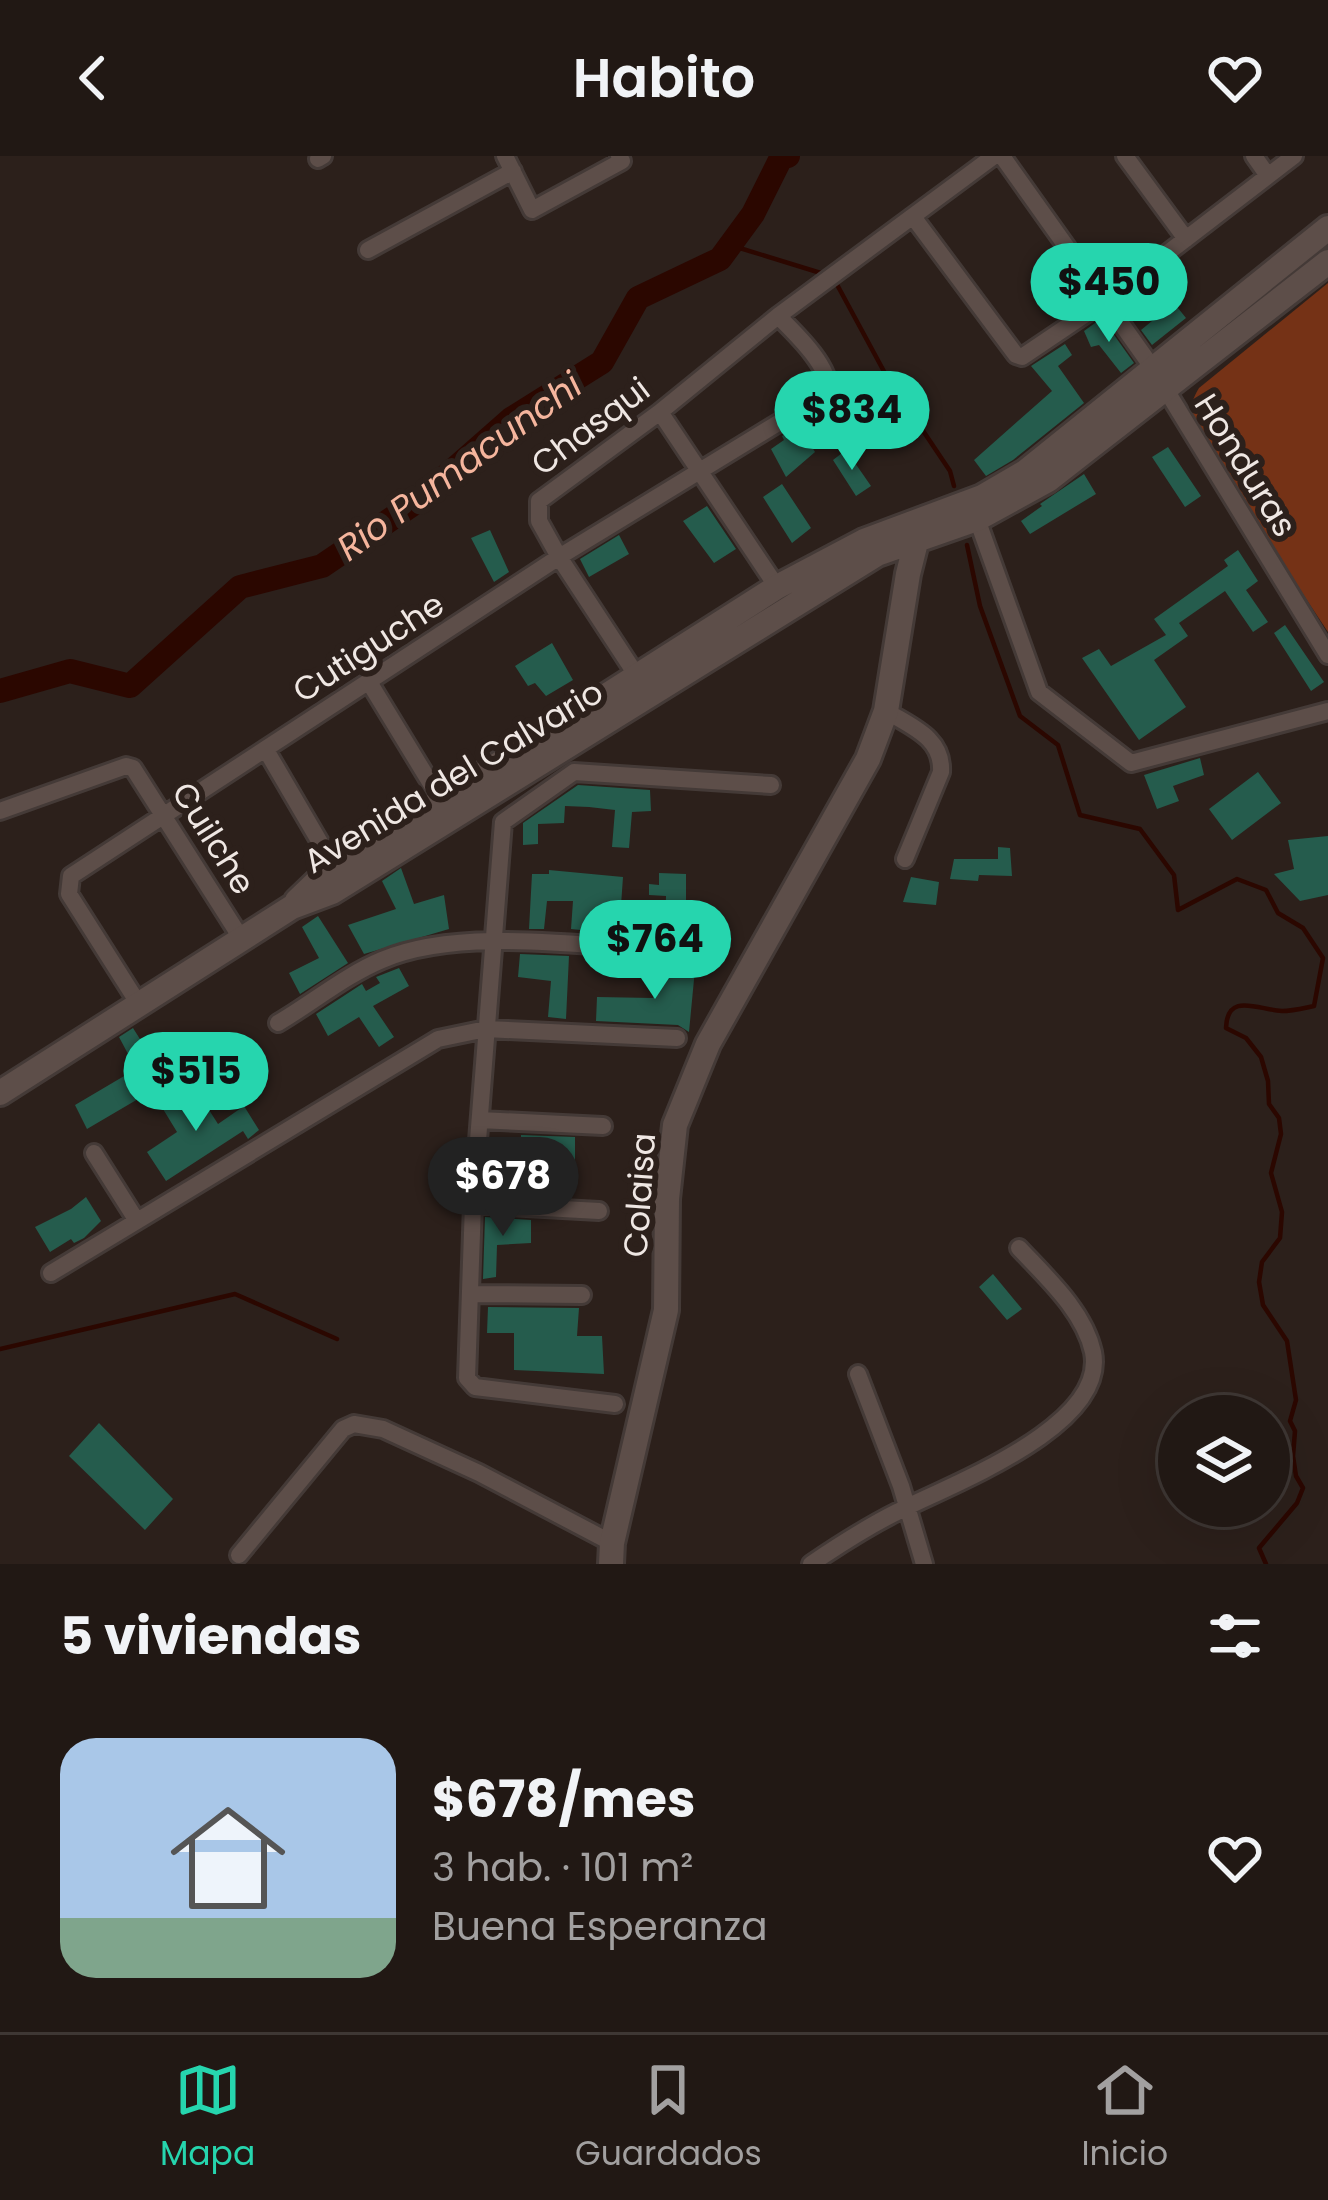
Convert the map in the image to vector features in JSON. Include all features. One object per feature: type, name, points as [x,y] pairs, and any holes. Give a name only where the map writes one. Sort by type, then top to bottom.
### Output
[{"type":"street","points":[[368,250],[509,164],[532,210],[622,160],[619,156]]},
{"type":"street","name":"Chasqui","points":[[637,676],[559,557],[539,521],[539,501],[660,412],[778,316],[998,156]]},
{"type":"street","name":"Honduras","points":[[998,156],[1152,367],[1328,655]]},
{"type":"street","points":[[1125,156],[1186,239]]},
{"type":"street","points":[[1253,156],[1268,176]]},
{"type":"street","points":[[914,218],[1022,357],[1105,301],[1294,156]]},
{"type":"street","name":"Avenida del Calvario","points":[[292,907],[335,868],[442,802],[490,782],[1025,472],[1328,228]]},
{"type":"street","name":"Avenida del Calvario","points":[[292,907],[332,892],[637,676],[777,586],[864,542],[977,520],[1048,480],[1328,262]]},
{"type":"street","name":"Cutiguche","points":[[140,1006],[69,894],[71,876],[559,557],[829,392],[825,372],[778,316]]},
{"type":"street","points":[[660,412],[777,586]]},
{"type":"street","points":[[977,520],[1039,692],[1131,763],[1328,711]]},
{"type":"street","name":"Colaisa","points":[[611,1554],[667,1310],[667,1199],[675,1125],[708,1044],[868,759],[886,711],[919,530]]},
{"type":"street","points":[[369,682],[442,802]]},
{"type":"street","points":[[886,711],[926,736],[942,759],[905,860]]},
{"type":"street","points":[[266,750],[335,868]]},
{"type":"street","name":"Cuilche","points":[[0,812],[125,766],[133,768],[241,938]]},
{"type":"street","points":[[503,822],[574,772],[771,785]]},
{"type":"street","points":[[490,782],[503,822],[473,1204],[470,1384],[615,1404]]},
{"type":"street","points":[[0,1093],[292,907]]},
{"type":"street","points":[[278,1023],[380,961],[426,946],[493,942],[678,951]]},
{"type":"street","points":[[51,1274],[438,1039],[486,1029],[677,1039]]},
{"type":"street","points":[[480,1120],[603,1126]]},
{"type":"street","points":[[94,1153],[136,1221]]},
{"type":"street","points":[[473,1204],[599,1211]]},
{"type":"street","points":[[811,1564],[858,1532],[1028,1447],[1083,1395],[1092,1375],[1093,1354],[1082,1325],[1019,1248]]},
{"type":"street","points":[[472,1294],[582,1295]]},
{"type":"street","points":[[858,1373],[924,1564]]},
{"type":"street","points":[[239,1555],[343,1429],[354,1424],[383,1429],[479,1473],[611,1554]]},
{"type":"shaded area","points":[[1328,283],[1328,632],[1201,441],[1191,415],[1199,388]]},
{"type":"building","points":[[1174,303],[1186,318],[1152,345],[1141,330]]},
{"type":"building","points":[[1102,318],[1134,363],[1121,373],[1099,345],[1091,347],[1084,331]]},
{"type":"building","points":[[1065,344],[1072,355],[1058,366],[1084,403],[986,476],[974,460],[1052,391],[1031,366]]},
{"type":"building","points":[[799,426],[815,452],[786,477],[771,449]]},
{"type":"building","points":[[1168,447],[1201,496],[1185,507],[1152,457]]},
{"type":"building","points":[[846,450],[871,486],[856,496],[833,460]]},
{"type":"building","points":[[1084,474],[1096,494],[1030,534],[1021,521]]},
{"type":"building","points":[[782,484],[811,528],[792,543],[763,497]]},
{"type":"building","points":[[707,506],[736,549],[714,563],[683,521]]},
{"type":"building","points":[[490,530],[509,572],[494,582],[471,538]]},
{"type":"building","points":[[619,535],[629,554],[589,577],[580,559]]},
{"type":"building","points":[[1238,550],[1258,581],[1246,590],[1268,622],[1253,632],[1225,591],[1179,623],[1188,636],[1154,660],[1186,707],[1139,740],[1082,658],[1099,649],[1111,666],[1166,635],[1154,619],[1228,566],[1224,560]]},
{"type":"building","points":[[1285,625],[1324,682],[1311,691],[1274,633]]},
{"type":"building","points":[[552,643],[573,680],[546,696],[535,683],[528,686],[515,666]]},
{"type":"building","points":[[1200,758],[1204,775],[1173,786],[1179,801],[1157,809],[1144,775]]},
{"type":"building","points":[[1258,772],[1281,803],[1232,840],[1209,809]]},
{"type":"building","points":[[578,785],[650,790],[651,811],[632,812],[629,848],[612,847],[615,810],[565,806],[564,823],[538,824],[538,844],[523,845],[523,823]]},
{"type":"building","points":[[1328,836],[1328,895],[1300,901],[1274,874],[1294,869],[1288,840]]},
{"type":"building","points":[[998,847],[1010,848],[1012,876],[950,879],[954,859],[998,859]]},
{"type":"building","points":[[401,868],[414,904],[444,895],[449,929],[364,954],[348,925],[396,909],[382,881]]},
{"type":"building","points":[[549,870],[623,877],[619,934],[571,929],[573,901],[547,901],[544,929],[529,929],[532,874],[549,874]]},
{"type":"building","points":[[659,873],[686,874],[686,909],[705,910],[705,938],[665,933],[666,896],[649,895],[649,884],[659,885]]},
{"type":"building","points":[[911,877],[939,882],[936,905],[903,902]]},
{"type":"building","points":[[318,916],[348,963],[300,994],[289,973],[319,958],[302,927]]},
{"type":"building","points":[[520,954],[569,956],[566,1019],[548,1017],[551,981],[518,977]]},
{"type":"building","points":[[656,966],[695,969],[689,1032],[678,1025],[596,1021],[597,997],[653,998]]},
{"type":"building","points":[[399,968],[409,986],[373,1006],[394,1037],[379,1047],[359,1017],[328,1036],[316,1014],[362,984],[366,991],[380,983],[376,977]]},
{"type":"building","points":[[133,1028],[167,1082],[87,1129],[75,1105],[136,1069],[119,1037]]},
{"type":"building","points":[[195,1088],[218,1124],[244,1106],[259,1130],[248,1139],[243,1131],[166,1181],[147,1152],[177,1132],[163,1109]]},
{"type":"building","points":[[521,1135],[575,1137],[575,1160],[556,1160],[556,1147],[521,1149]]},
{"type":"building","points":[[86,1197],[101,1221],[84,1238],[74,1243],[71,1239],[50,1252],[35,1227]]},
{"type":"building","points":[[485,1217],[531,1220],[531,1243],[497,1245],[496,1277],[483,1279]]},
{"type":"building","points":[[993,1274],[1022,1309],[1007,1320],[979,1287]]},
{"type":"building","points":[[488,1307],[579,1308],[577,1336],[602,1336],[604,1374],[514,1370],[514,1333],[487,1333]]},
{"type":"building","points":[[99,1423],[173,1499],[145,1530],[69,1456]]},
{"type":"waterway","name":"Rio Pumacunchi","points":[[0,691],[70,671],[130,686],[240,587],[322,566],[419,500],[511,419],[602,362],[638,298],[720,259],[753,214],[781,158],[788,156]]},
{"type":"waterway","points":[[730,245],[824,274]]},
{"type":"waterway","points":[[834,279],[887,377],[950,471],[954,486]]},
{"type":"waterway","points":[[967,545],[980,606],[1020,716],[1058,745],[1080,815],[1140,829],[1174,875],[1178,910],[1237,879],[1266,890],[1278,913],[1303,928],[1323,958],[1314,1006],[1282,1011],[1238,1006],[1226,1028],[1246,1038],[1261,1057],[1269,1104],[1279,1118],[1281,1134],[1271,1173],[1282,1212],[1280,1238],[1262,1262],[1259,1282],[1263,1305],[1287,1341],[1296,1400],[1290,1421],[1295,1431],[1293,1456],[1303,1488],[1297,1503],[1259,1548],[1266,1564]]},
{"type":"waterway","points":[[0,1349],[235,1294],[337,1339]]}]
